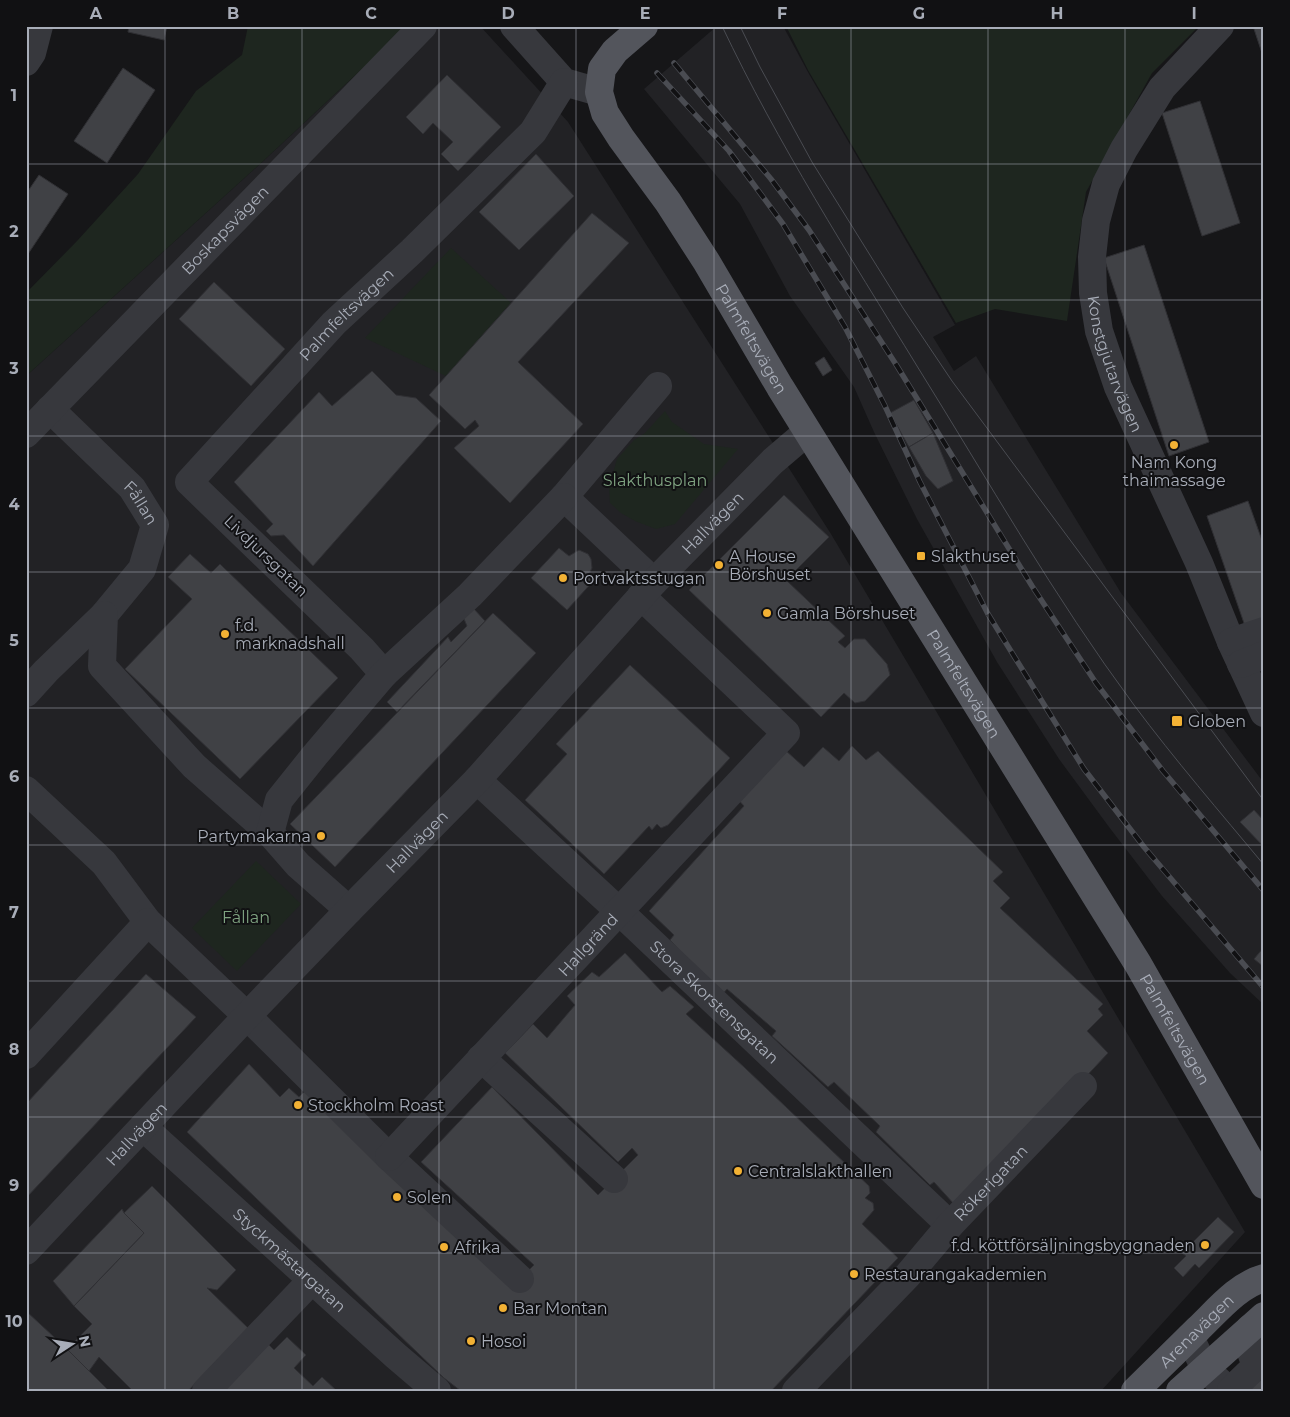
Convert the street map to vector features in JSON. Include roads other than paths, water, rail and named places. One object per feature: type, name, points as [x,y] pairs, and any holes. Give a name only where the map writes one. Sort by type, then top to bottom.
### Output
[{"type":"main road","points":[[602,103],[602,68],[615,51],[644,26]]},
{"type":"main road","name":"Palmfeltsvägen","points":[[602,103],[621,138],[668,202],[702,254],[807,432],[1138,964],[1264,1185]]},
{"type":"main road","name":"Arenavägen","points":[[1135,1391],[1172,1353],[1232,1297],[1254,1281],[1264,1278]]},
{"type":"main road","name":"Arenavägen","points":[[1181,1390],[1223,1383],[1257,1322]]},
{"type":"street","points":[[26,62],[32,53],[39,26]]},
{"type":"street","name":"Boskapsvägen","points":[[26,434],[423,26]]},
{"type":"street","points":[[514,26],[564,82],[602,103]]},
{"type":"street","name":"Konstgjutarvägen","points":[[1220,26],[1162,88],[1124,149],[1106,184],[1096,221],[1092,257],[1092,293],[1099,331],[1118,387],[1199,563],[1246,654],[1264,713]]},
{"type":"street","name":"Palmfeltsvägen","points":[[189,482],[334,323],[359,302],[533,132],[564,82]]},
{"type":"street","points":[[270,833],[279,800],[384,674],[470,595],[564,497],[658,386]]},
{"type":"street","name":"Fållan","points":[[26,694],[46,671],[104,615],[142,569],[155,525],[132,488],[50,409]]},
{"type":"street","name":"Hallvägen","points":[[26,1251],[247,1016],[477,780],[648,589],[773,461],[807,432]]},
{"type":"street","name":"Livdjursgatan","points":[[189,482],[362,649],[384,674]]},
{"type":"street","points":[[564,497],[648,589]]},
{"type":"street","name":"Hallgränd","points":[[389,1157],[786,733],[648,589]]},
{"type":"street","points":[[104,615],[102,666],[194,766],[270,833],[298,865],[349,910]]},
{"type":"street","points":[[1246,654],[1264,630]]},
{"type":"street","name":"Stora Skorstensgatan","points":[[477,780],[620,912],[950,1225]]},
{"type":"street","points":[[26,790],[104,863],[148,922],[247,1016],[389,1157],[520,1279]]},
{"type":"street","points":[[26,1055],[148,922]]},
{"type":"street","points":[[482,1058],[614,1179]]},
{"type":"street","name":"Rökerigatan","points":[[796,1391],[908,1275],[950,1225],[1083,1086]]},
{"type":"street","name":"Styckmästargatan","points":[[142,1127],[437,1391]]},
{"type":"street","points":[[206,1391],[312,1280]]},
{"type":"street","points":[[1190,1337],[1223,1383],[1260,1367],[1248,1344],[1257,1322]]},
{"type":"tram line","points":[[722,26],[790,156],[815,199],[1076,622],[1134,705],[1264,865]]},
{"type":"tram line","points":[[740,26],[760,67],[812,162],[903,308],[952,381],[1264,801]]},
{"type":"railway","points":[[674,63],[771,179],[809,230],[897,366],[1032,586],[1096,683],[1163,771],[1264,891]]},
{"type":"railway","points":[[657,73],[729,151],[783,224],[845,327],[885,406],[920,482],[988,614],[1084,769],[1144,847],[1264,988]]},
{"type":"place","name":"Nam Kong thaimassage","points":[[1174,445]]},
{"type":"place","name":"Slakthuset","points":[[921,556]]},
{"type":"place","name":"A House Börshuset","points":[[719,565]]},
{"type":"place","name":"Portvaktsstugan","points":[[563,578]]},
{"type":"place","name":"Gamla Börshuset","points":[[767,613]]},
{"type":"place","name":"f.d. marknadshall","points":[[225,634]]},
{"type":"place","name":"Globen","points":[[1177,721]]},
{"type":"place","name":"Partymakarna","points":[[321,836]]},
{"type":"place","name":"Stockholm Roast","points":[[298,1105]]},
{"type":"place","name":"Centralslakthallen","points":[[738,1171]]},
{"type":"place","name":"Solen","points":[[397,1197]]},
{"type":"place","name":"f.d. köttförsäljningsbyggnaden","points":[[1205,1245]]},
{"type":"place","name":"Afrika","points":[[444,1247]]},
{"type":"place","name":"Restaurangakademien","points":[[854,1274]]},
{"type":"place","name":"Bar Montan","points":[[503,1308]]},
{"type":"place","name":"Hosoi","points":[[471,1341]]},
{"type":"park label","name":"Slakthusplan","points":[[655,480]]}]
